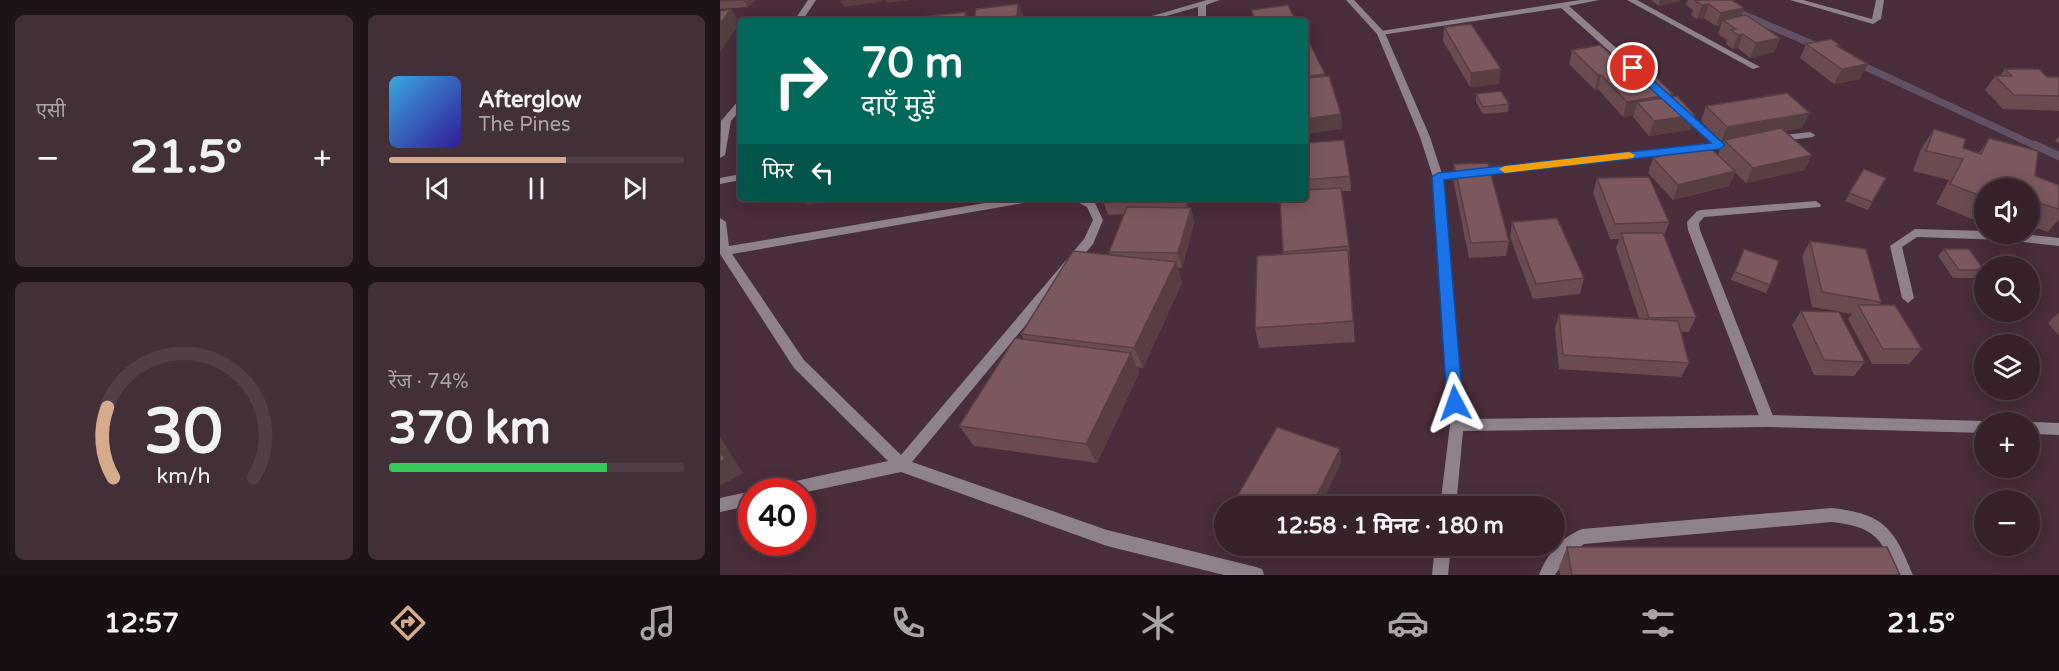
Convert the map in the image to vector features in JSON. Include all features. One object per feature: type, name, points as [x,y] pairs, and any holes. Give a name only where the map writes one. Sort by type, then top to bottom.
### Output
[{"type":"street","points":[[800,18],[812,0]]},
{"type":"street","points":[[1151,18],[1216,0]]},
{"type":"street","points":[[1350,0],[1381,33],[1425,137],[1438,177],[1457,425],[1449,496]]},
{"type":"street","points":[[1511,0],[1521,12]]},
{"type":"street","points":[[1381,33],[1595,0]]},
{"type":"street","points":[[1631,0],[1756,67]]},
{"type":"street","points":[[1794,0],[1873,22],[1877,20],[1880,0]]},
{"type":"street","points":[[1202,5],[1202,18]]},
{"type":"street","points":[[1564,6],[1650,83]]},
{"type":"street","points":[[1676,106],[1720,145]]},
{"type":"street","points":[[720,155],[726,122],[738,107]]},
{"type":"street","points":[[1765,140],[1810,135]]},
{"type":"street","points":[[1438,177],[1754,141]]},
{"type":"street","points":[[720,181],[738,178]]},
{"type":"street","points":[[724,251],[1017,201]]},
{"type":"street","points":[[816,484],[901,465],[1089,241],[1098,220],[1091,206],[1081,201]]},
{"type":"street","points":[[1768,421],[1694,230],[1693,222],[1701,214],[1816,205]]},
{"type":"street","points":[[720,222],[724,251],[799,364],[901,465],[1107,538],[1256,575]]},
{"type":"street","points":[[1908,298],[1896,246],[1915,232],[2005,236],[2059,243]]},
{"type":"street","points":[[1457,425],[1768,421],[1974,427]]},
{"type":"street","points":[[2040,428],[2059,429]]},
{"type":"street","points":[[720,505],[738,501]]},
{"type":"street","points":[[1547,575],[1552,561],[1569,543],[1582,537],[1832,515],[1856,517],[1877,527],[1892,544],[1905,575]]},
{"type":"street","points":[[1440,575],[1442,556]]},
{"type":"building","points":[[1732,0],[1744,8],[1721,13],[1709,4],[1702,5],[1695,1]]},
{"type":"building","points":[[1018,4],[1017,16],[974,18],[976,9]]},
{"type":"building","points":[[1288,5],[1294,18],[1255,18],[1251,10]]},
{"type":"building","points":[[731,9],[720,24],[720,11]]},
{"type":"building","points":[[966,12],[965,18],[920,17]]},
{"type":"building","points":[[1746,15],[1780,38],[1756,43],[1743,34],[1738,35],[1731,30],[1736,29],[1723,20]]},
{"type":"building","points":[[1471,24],[1501,69],[1471,73],[1444,27]]},
{"type":"building","points":[[1831,39],[1840,45],[1837,46],[1868,64],[1842,69],[1806,44]]},
{"type":"building","points":[[1308,40],[1325,74],[1308,77]]},
{"type":"building","points":[[1600,45],[1627,69],[1616,73],[1646,67],[1673,94],[1627,102],[1572,50]]},
{"type":"building","points":[[2005,69],[2039,69],[2047,77],[2059,77],[2059,96],[2014,95],[1995,76],[2012,76]]},
{"type":"building","points":[[1329,76],[1341,114],[1308,119],[1308,78]]},
{"type":"building","points":[[1501,91],[1509,104],[1483,107],[1476,94]]},
{"type":"building","points":[[1787,93],[1810,113],[1727,127],[1706,106]]},
{"type":"building","points":[[1677,96],[1695,115],[1654,121],[1637,102]]},
{"type":"building","points":[[1781,128],[1812,155],[1753,168],[1724,140]]},
{"type":"building","points":[[1934,129],[1966,139],[1963,148],[1981,154],[1989,138],[2038,151],[2035,176],[2059,185],[2059,209],[2040,204],[2040,178],[1974,178],[1974,193],[1950,184],[1963,159],[1926,151]]},
{"type":"building","points":[[1344,140],[1350,176],[1308,180],[1308,143]]},
{"type":"building","points":[[1707,145],[1735,171],[1678,185],[1653,158]]},
{"type":"building","points":[[1488,163],[1509,241],[1471,243],[1454,164]]},
{"type":"building","points":[[1864,169],[1886,178],[1872,202],[1849,193]]},
{"type":"building","points":[[1649,177],[1669,222],[1615,224],[1597,178]]},
{"type":"building","points":[[1341,188],[1349,246],[1283,252],[1280,201],[1308,201],[1308,190]]},
{"type":"building","points":[[1127,207],[1191,208],[1178,253],[1109,252]]},
{"type":"building","points":[[1557,218],[1584,278],[1536,284],[1512,222]]},
{"type":"building","points":[[1621,233],[1663,233],[1696,317],[1649,318]]},
{"type":"building","points":[[1810,241],[1866,249],[1881,302],[1822,292]]},
{"type":"building","points":[[1744,249],[1779,261],[1770,285],[1735,272]]},
{"type":"building","points":[[1944,249],[1969,249],[1974,256],[1974,270],[1959,270]]},
{"type":"building","points":[[1348,250],[1353,321],[1255,328],[1257,256]]},
{"type":"building","points":[[1073,251],[1176,262],[1134,348],[1021,334]]},
{"type":"building","points":[[1858,305],[1895,305],[1922,349],[1883,349]]},
{"type":"building","points":[[1801,311],[1839,312],[1865,362],[1824,360]]},
{"type":"building","points":[[1559,314],[1678,321],[1689,363],[1563,355]]},
{"type":"building","points":[[1015,338],[1131,353],[1086,444],[959,426]]},
{"type":"building","points":[[1277,427],[1340,449],[1316,496],[1237,496]]},
{"type":"building","points":[[720,451],[725,459],[720,462]]},
{"type":"building","points":[[1567,547],[1887,547],[1900,575],[1572,575]]},
{"type":"waterway","points":[[1733,10],[1819,47]]},
{"type":"waterway","points":[[1857,63],[2038,147]]},
{"type":"waterway","points":[[2035,145],[2059,156]]},
{"type":"slow traffic","points":[[1505,169],[1629,155]]},
{"type":"route","points":[[1455,403],[1438,177],[1720,145],[1633,68]]}]
